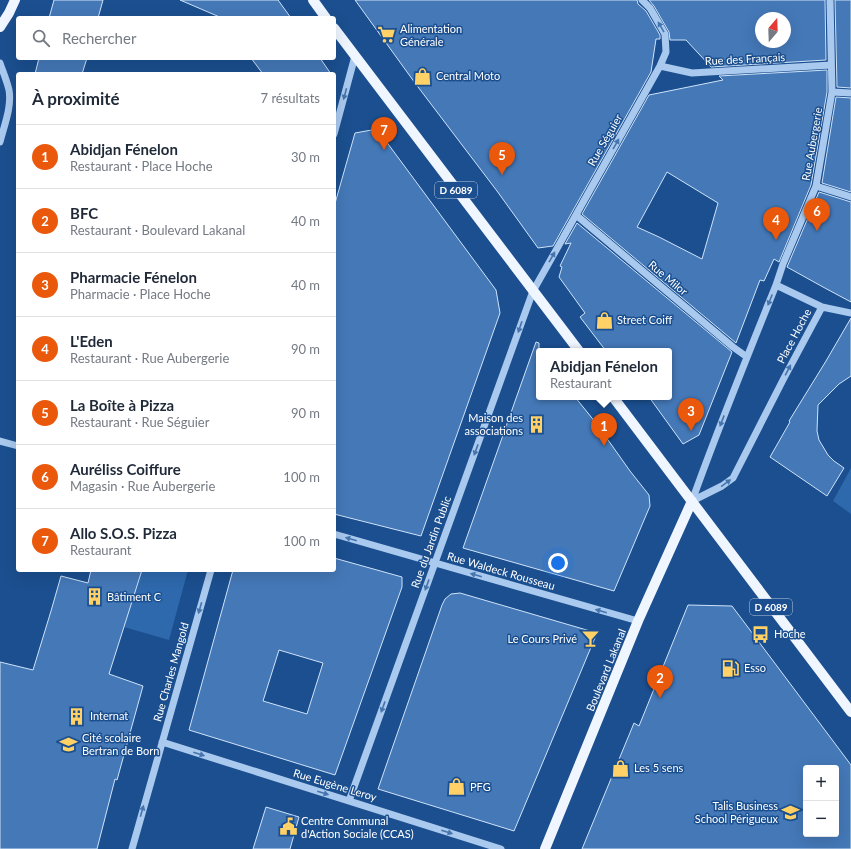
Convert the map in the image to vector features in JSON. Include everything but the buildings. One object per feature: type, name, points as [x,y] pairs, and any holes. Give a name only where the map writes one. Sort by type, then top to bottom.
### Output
[{"type":"main road","points":[[0,27],[15,0]]},
{"type":"main road","points":[[313,0],[325,16]]},
{"type":"main road","name":"D 6089","points":[[336,31],[576,348]]},
{"type":"main road","name":"D 6089","points":[[615,400],[851,712]]},
{"type":"main road","name":"Boulevard Lakanal","points":[[545,849],[638,621],[692,501]]},
{"type":"street","name":"Rue Séguier","points":[[533,290],[660,66],[666,52],[665,34],[650,8],[642,0]]},
{"type":"street","name":"Rue Aubergerie","points":[[776,285],[783,264],[816,186],[832,92],[830,0]]},
{"type":"street","points":[[336,127],[355,56]]},
{"type":"street","points":[[0,63],[9,91],[9,106],[0,142]]},
{"type":"street","name":"Rue des Français","points":[[660,66],[692,73],[831,65]]},
{"type":"street","points":[[832,92],[851,93]]},
{"type":"street","points":[[816,186],[851,197]]},
{"type":"street","name":"Rue Milor","points":[[576,215],[733,347],[747,357]]},
{"type":"street","points":[[692,501],[776,285]]},
{"type":"street","name":"Place Hoche","points":[[692,501],[722,486],[733,478],[822,307],[776,285]]},
{"type":"street","name":"Rue du Jardin Public","points":[[349,801],[533,290]]},
{"type":"street","points":[[822,307],[851,313]]},
{"type":"street","points":[[0,441],[16,445]]},
{"type":"street","name":"Rue Waldeck Rousseau","points":[[336,535],[638,621]]},
{"type":"street","name":"Rue Charles Mangold","points":[[132,849],[210,572]]},
{"type":"street","name":"Rue Eugène Leroy","points":[[162,742],[501,849]]},
{"type":"shaded area","points":[[851,468],[851,514],[833,501]]},
{"type":"shaded area","points":[[141,572],[187,572],[169,640],[124,627]]},
{"type":"place","name":"Alimentation Générale","points":[[387,35]]},
{"type":"place","name":"Central Moto","points":[[423,76]]},
{"type":"place","name":"Allo S.O.S. Pizza","points":[[384,150]]},
{"type":"place","name":"La Boîte à Pizza","points":[[502,175]]},
{"type":"place","name":"Auréliss Coiffure","points":[[817,231]]},
{"type":"place","name":"L'Eden","points":[[776,240]]},
{"type":"place","name":"Street Coiff","points":[[604,320]]},
{"type":"place","name":"Maison des associations","points":[[536,424]]},
{"type":"place","name":"Pharmacie Fénelon","points":[[691,431]]},
{"type":"place","name":"Abidjan Fénelon","points":[[604,446]]},
{"type":"place","name":"Bâtiment C","points":[[94,597]]},
{"type":"place","name":"Hoche","points":[[761,634]]},
{"type":"place","name":"Le Cours Privé","points":[[590,639]]},
{"type":"place","name":"Esso","points":[[731,668]]},
{"type":"place","name":"BFC","points":[[660,698]]},
{"type":"place","name":"Internat","points":[[77,716]]},
{"type":"place","name":"Cité scolaire Bertran de Born","points":[[69,744]]},
{"type":"place","name":"Les 5 sens","points":[[621,768]]},
{"type":"place","name":"PFG","points":[[457,787]]},
{"type":"place","name":"Talis Business School Périgueux","points":[[791,812]]},
{"type":"place","name":"Centre Communal d'Action Sociale (CCAS)","points":[[288,827]]}]
